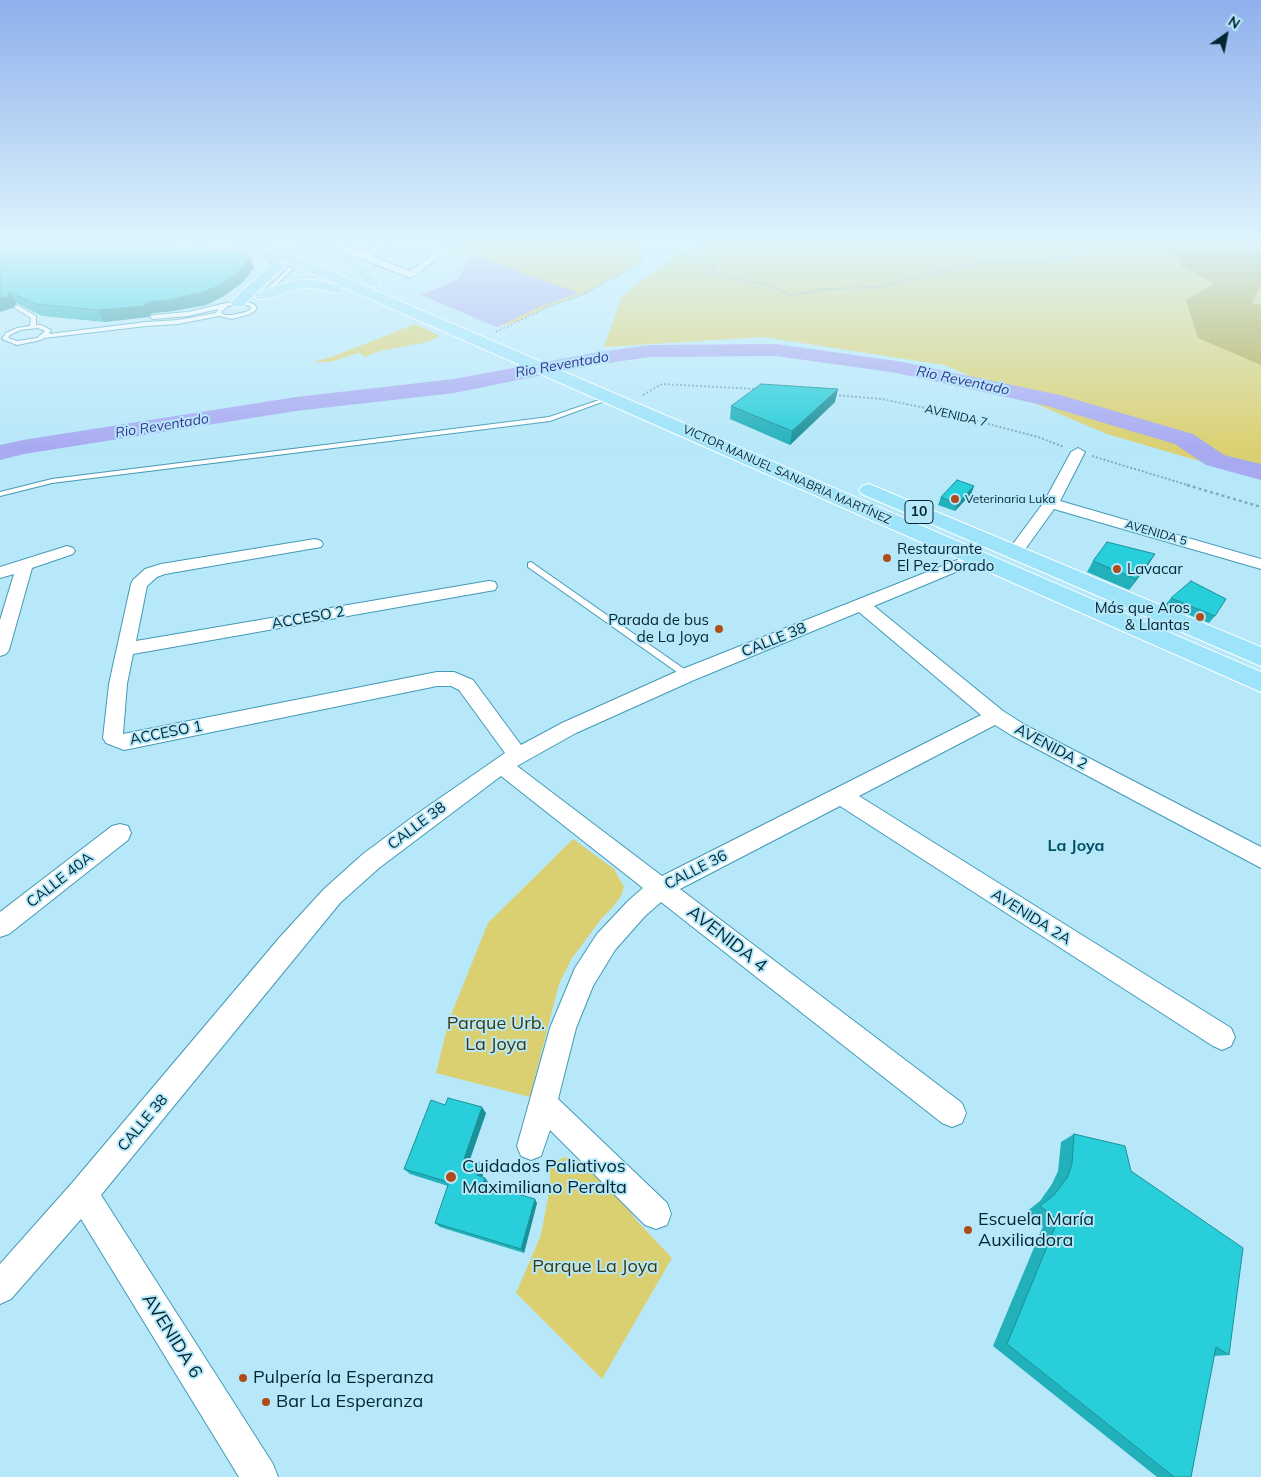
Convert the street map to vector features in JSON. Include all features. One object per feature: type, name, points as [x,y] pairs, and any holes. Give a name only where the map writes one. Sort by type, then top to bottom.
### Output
[{"type":"main road","points":[[407,311],[422,315]]},
{"type":"main road","name":"10","points":[[413,311],[493,338]]},
{"type":"main road","name":"10","points":[[434,311],[569,372]]},
{"type":"main road","name":"VICTOR MANUEL SANABRIA MARTÍNEZ","points":[[569,372],[642,396],[1261,657]]},
{"type":"main road","name":"VICTOR MANUEL SANABRIA MARTÍNEZ","points":[[569,372],[610,398],[1261,683]]},
{"type":"main road","points":[[730,450],[736,448],[746,450],[810,475],[833,475]]},
{"type":"street","points":[[1015,552],[1051,503],[1078,452]]},
{"type":"street","name":"AVENIDA 5","points":[[1051,503],[1261,564]]},
{"type":"street","name":"ACCESO 1","points":[[315,544],[161,569],[151,573],[139,584],[127,649],[118,684],[114,738],[124,742],[437,679],[454,679],[466,685],[509,760]]},
{"type":"street","points":[[0,573],[68,552]]},
{"type":"street","name":"CALLE 38","points":[[0,1288],[83,1194],[289,945],[332,896],[371,861],[509,760],[569,728],[687,675],[976,558]]},
{"type":"street","points":[[0,650],[25,564]]},
{"type":"street","name":"ACCESO 2","points":[[127,649],[489,586]]},
{"type":"street","name":"AVENIDA 2","points":[[862,604],[996,716],[1018,730],[1261,858]]},
{"type":"street","name":"CALLE 36","points":[[531,1146],[572,1000],[606,942],[637,908],[660,888],[996,716]]},
{"type":"street","name":"AVENIDA 4","points":[[509,760],[660,888],[952,1113]]},
{"type":"street","name":"AVENIDA 2A","points":[[841,796],[1222,1038]]},
{"type":"street","name":"CALLE 40A","points":[[0,926],[120,833]]},
{"type":"street","points":[[543,1104],[656,1214]]},
{"type":"street","name":"AVENIDA 6","points":[[83,1194],[260,1477]]},
{"type":"lane","points":[[24,311],[34,316],[33,326]]},
{"type":"lane","points":[[203,311],[59,329],[33,326],[19,329],[3,336],[7,341],[17,343],[32,341],[44,336],[178,322],[219,314],[232,317],[251,311]]},
{"type":"lane","points":[[44,336],[49,331],[48,329]]},
{"type":"lane","points":[[0,494],[52,481],[550,419],[610,398]]},
{"type":"lane","points":[[531,565],[687,675]]},
{"type":"path","points":[[493,338],[541,311]]},
{"type":"path","points":[[642,396],[662,384],[762,390]]},
{"type":"path","name":"AVENIDA 7","points":[[830,394],[882,400],[935,410],[1038,437],[1078,452],[1261,507]]},
{"type":"green space","points":[[459,311],[540,311],[516,322],[497,327]]},
{"type":"green space","points":[[617,311],[1261,311],[1261,479],[1107,434],[944,365],[763,337],[604,347]]},
{"type":"green space","points":[[415,324],[440,336],[427,342],[380,351],[365,357],[359,353],[330,362],[313,362],[334,356]]},
{"type":"green space","name":"Parque Urb. La Joya","points":[[573,839],[614,869],[624,887],[621,896],[572,958],[559,984],[530,1097],[436,1073],[449,1020],[488,923]]},
{"type":"green space","name":"Parque La Joya","points":[[565,1157],[585,1164],[604,1179],[638,1222],[672,1258],[602,1379],[516,1293],[541,1235],[550,1187],[550,1164]]},
{"type":"shaded area","points":[[1189,311],[1261,311],[1261,365],[1198,338]]},
{"type":"water","points":[[459,311],[531,311],[497,327]]},
{"type":"building","points":[[761,384],[838,389],[792,431],[731,406]]},
{"type":"building","points":[[957,480],[974,486],[957,504],[941,497]]},
{"type":"building","points":[[1107,542],[1155,554],[1136,579],[1093,561]]},
{"type":"building","points":[[1191,581],[1226,599],[1215,616],[1171,598]]},
{"type":"building","name":"Cuidados Paliativos Maximiliano Peralta","points":[[448,1098],[482,1107],[464,1159],[481,1163],[477,1175],[485,1178],[483,1184],[535,1199],[521,1249],[435,1223],[449,1182],[404,1169],[431,1100],[445,1105]]},
{"type":"building","points":[[1074,1134],[1125,1146],[1131,1171],[1243,1248],[1229,1355],[1216,1347],[1191,1477],[1174,1477],[1007,1344],[1058,1220],[1040,1206],[1054,1195],[1067,1178],[1072,1164]]},
{"type":"waterway","name":"Rio Reventado","points":[[0,453],[23,447],[296,404],[454,386],[593,359],[651,351],[776,350],[897,367],[1052,400],[1184,439],[1215,460],[1261,472]]},
{"type":"place","name":"Veterinaria Luka","points":[[955,499]]},
{"type":"place","name":"Restaurante El Pez Dorado","points":[[887,558]]},
{"type":"place","name":"Lavacar","points":[[1117,569]]},
{"type":"place","name":"Más que Aros & Llantas","points":[[1200,617]]},
{"type":"place","name":"Parada de bus de La Joya","points":[[719,629]]},
{"type":"place","name":"Cuidados Paliativos Maximiliano Peralta","points":[[451,1177]]},
{"type":"place","name":"Escuela María Auxiliadora","points":[[968,1230]]},
{"type":"place","name":"Pulpería la Esperanza","points":[[243,1378]]},
{"type":"place","name":"Bar La Esperanza","points":[[266,1402]]},
{"type":"district","name":"La Joya","points":[[1076,846]]}]
